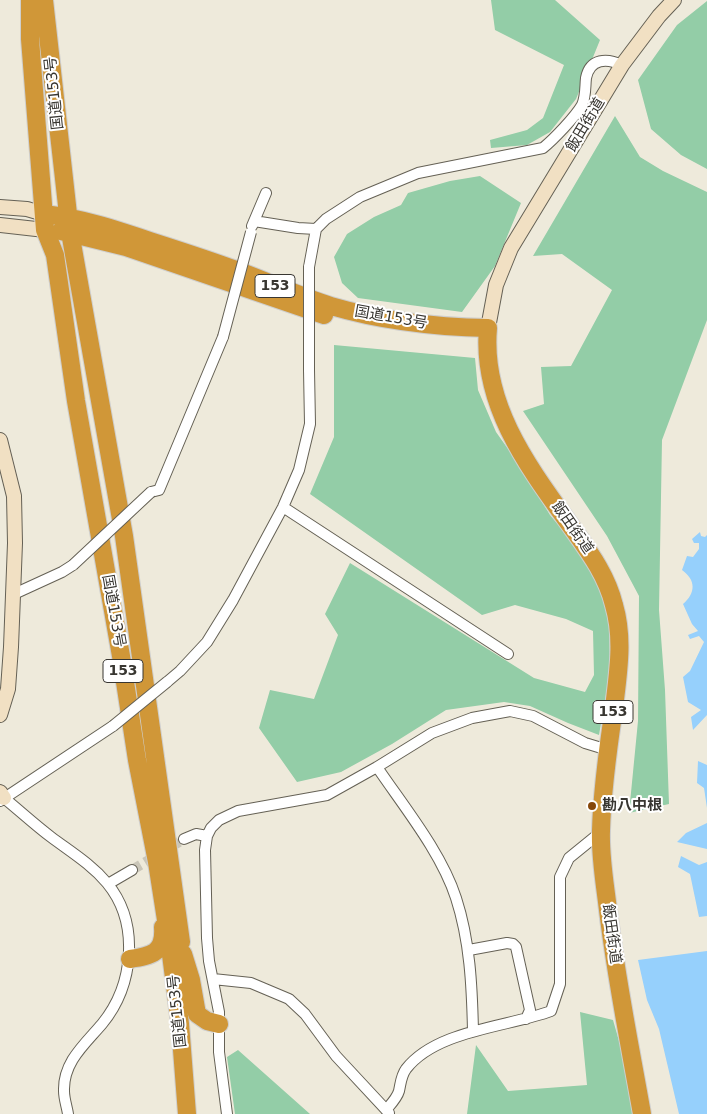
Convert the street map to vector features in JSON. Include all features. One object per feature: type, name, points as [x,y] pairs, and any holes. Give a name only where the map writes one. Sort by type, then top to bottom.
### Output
[{"type":"highway","name":"国道153号","points":[[30,0],[30,39],[45,222],[55,255],[76,401],[121,656],[136,760],[169,939],[180,1024],[187,1114]]},
{"type":"highway","name":"国道153号","points":[[44,0],[69,225],[124,536],[183,954],[198,1114]]},
{"type":"highway","name":"国道153号","points":[[45,222],[69,225],[297,307],[338,319],[395,330],[488,334]]},
{"type":"highway","name":"飯田街道","points":[[488,334],[488,359],[496,398],[506,425],[518,449],[590,554],[607,584],[618,624],[620,647],[601,832],[604,876],[617,980],[642,1114]]},
{"type":"highway","points":[[130,959],[152,954],[158,950],[163,938],[156,862]]},
{"type":"highway","name":"153","points":[[183,954],[197,1014],[207,1021],[219,1024]]},
{"type":"highway","points":[[130,959],[156,965],[166,973],[180,1024]]},
{"type":"street","name":"飯田街道","points":[[488,334],[496,285],[511,248],[622,65],[659,16],[674,0]]},
{"type":"street","points":[[68,1114],[64,1090],[69,1063],[102,1023],[119,998],[127,974],[130,945],[125,918],[108,884],[89,864],[36,826],[1,797],[113,726],[180,671],[207,642],[233,600],[283,507],[299,470],[310,424],[309,267],[316,229],[326,219],[360,197],[418,173],[543,148],[551,142],[580,108],[585,94],[586,76],[595,62],[603,60],[613,61],[622,65]]},
{"type":"street","points":[[14,594],[73,565],[151,492],[159,490],[223,337],[254,221],[266,193]]},
{"type":"street","points":[[0,207],[27,209],[45,222]]},
{"type":"street","points":[[254,221],[316,229]]},
{"type":"street","points":[[0,224],[45,222]]},
{"type":"street","points":[[0,440],[14,496],[15,543],[8,689],[0,714]]},
{"type":"street","points":[[283,507],[508,654]]},
{"type":"street","points":[[227,1114],[221,1076],[217,998],[209,961],[205,850],[207,836],[218,820],[238,811],[327,795],[432,733],[472,718],[510,711],[533,716],[585,743],[608,750]]},
{"type":"street","points":[[377,767],[428,842],[456,898],[469,950],[473,1031]]},
{"type":"street","points":[[213,979],[251,984],[290,1000],[305,1014],[336,1056],[388,1112],[397,1096],[402,1076],[407,1068],[416,1059],[437,1045],[473,1031],[526,1019],[551,1011],[560,984],[560,877],[569,858],[601,832]]},
{"type":"street","points":[[184,839],[196,834],[207,836]]},
{"type":"street","points":[[108,884],[132,870]]},
{"type":"street","points":[[469,950],[507,944],[513,944],[516,947],[530,1010],[526,1019]]},
{"type":"green space","points":[[491,0],[555,0],[600,40],[576,99],[550,132],[527,145],[491,148],[490,140],[527,130],[543,118],[564,65],[495,30]]},
{"type":"green space","points":[[707,1],[707,169],[681,155],[651,129],[638,80],[677,25]]},
{"type":"green space","points":[[615,116],[640,157],[663,171],[707,192],[707,320],[662,440],[659,610],[665,690],[669,804],[629,813],[638,721],[639,596],[607,536],[523,411],[544,404],[541,367],[571,366],[612,290],[562,254],[533,256]]},
{"type":"green space","points":[[480,176],[521,203],[495,266],[462,312],[358,298],[342,283],[334,257],[347,234],[374,217],[401,205],[408,193],[450,181]]},
{"type":"green space","points":[[334,345],[475,358],[478,390],[496,432],[518,463],[550,515],[592,565],[609,609],[610,671],[599,735],[530,706],[504,702],[446,710],[392,744],[341,772],[297,782],[259,728],[270,690],[314,699],[338,635],[325,614],[350,563],[534,678],[585,692],[594,675],[593,631],[566,619],[515,605],[482,615],[310,494],[334,437]]},
{"type":"green space","points":[[580,1012],[613,1020],[640,1114],[467,1114],[476,1045],[508,1091],[587,1085]]},
{"type":"green space","points":[[238,1050],[310,1114],[235,1114],[227,1057]]},
{"type":"water","points":[[700,532],[701,536],[705,537],[707,535],[707,715],[693,730],[691,717],[701,710],[688,702],[683,677],[690,671],[704,642],[699,636],[690,639],[688,635],[698,631],[692,624],[683,604],[693,587],[690,578],[682,570],[687,556],[693,557],[699,549],[699,543],[694,543],[692,539]]},
{"type":"water","points":[[698,761],[707,765],[707,808],[704,788],[697,783]]},
{"type":"water","points":[[707,823],[707,849],[677,842],[686,833]]},
{"type":"water","points":[[681,856],[699,865],[707,862],[707,916],[699,917],[690,874],[678,867]]},
{"type":"water","points":[[707,951],[707,1114],[679,1114],[659,1029],[647,1000],[638,960]]},
{"type":"tunnel","points":[[132,870],[184,839]]},
{"type":"place","name":"勘八中根","points":[[592,806]]}]
